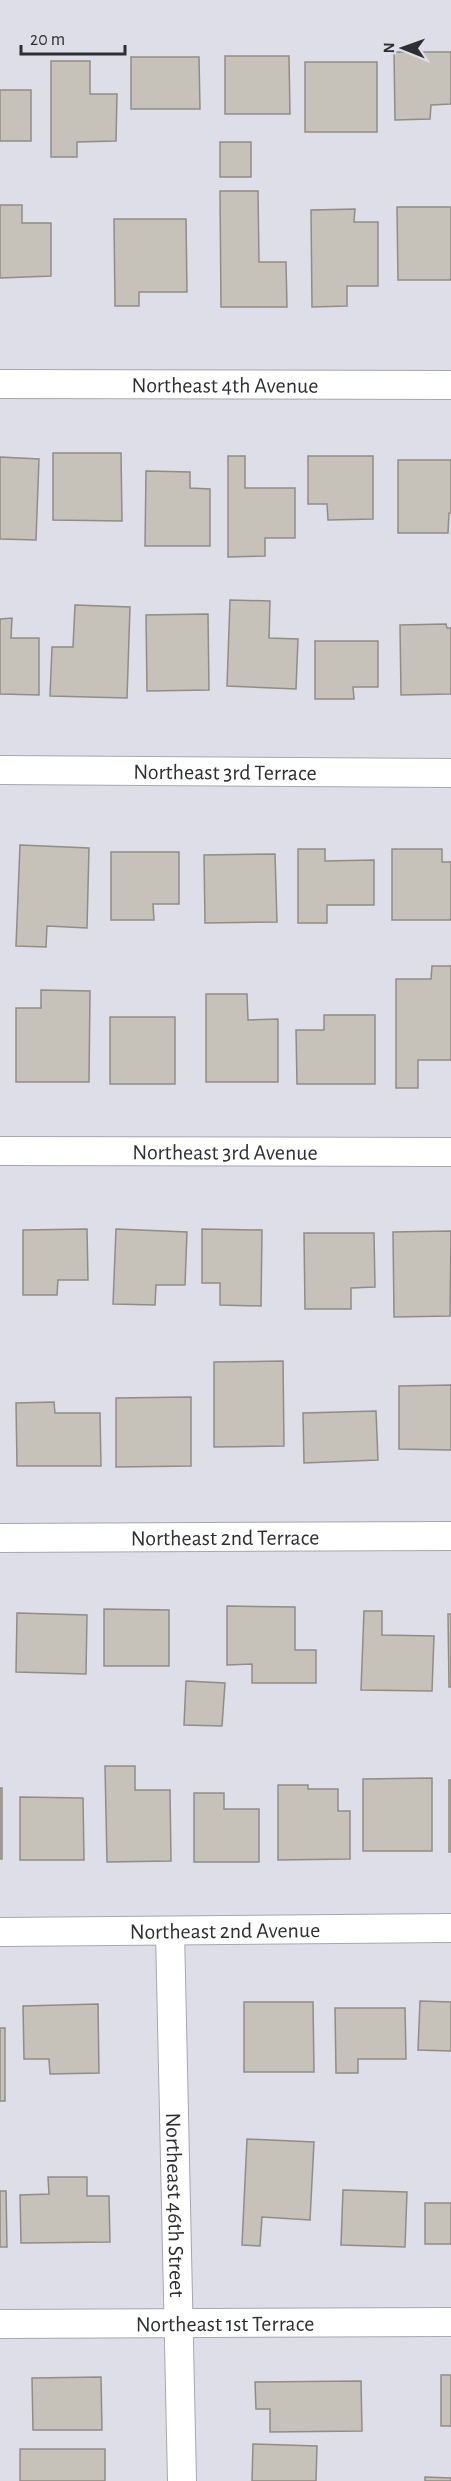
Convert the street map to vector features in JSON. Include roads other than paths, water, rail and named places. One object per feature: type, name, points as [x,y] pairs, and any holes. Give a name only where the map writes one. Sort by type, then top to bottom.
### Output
[{"type":"street","name":"Northeast 4th Avenue","points":[[0,384],[451,385]]},
{"type":"street","name":"Northeast 3rd Terrace","points":[[0,770],[451,773]]},
{"type":"street","name":"Northeast 3rd Avenue","points":[[0,1150],[451,1152]]},
{"type":"street","name":"Northeast 2nd Terrace","points":[[0,1538],[451,1536]]},
{"type":"street","name":"Northeast 2nd Avenue","points":[[0,1932],[451,1928]]},
{"type":"street","name":"Northeast 46th Street","points":[[170,1931],[182,2481]]},
{"type":"street","name":"Northeast 1st Terrace","points":[[0,2324],[451,2322]]}]
